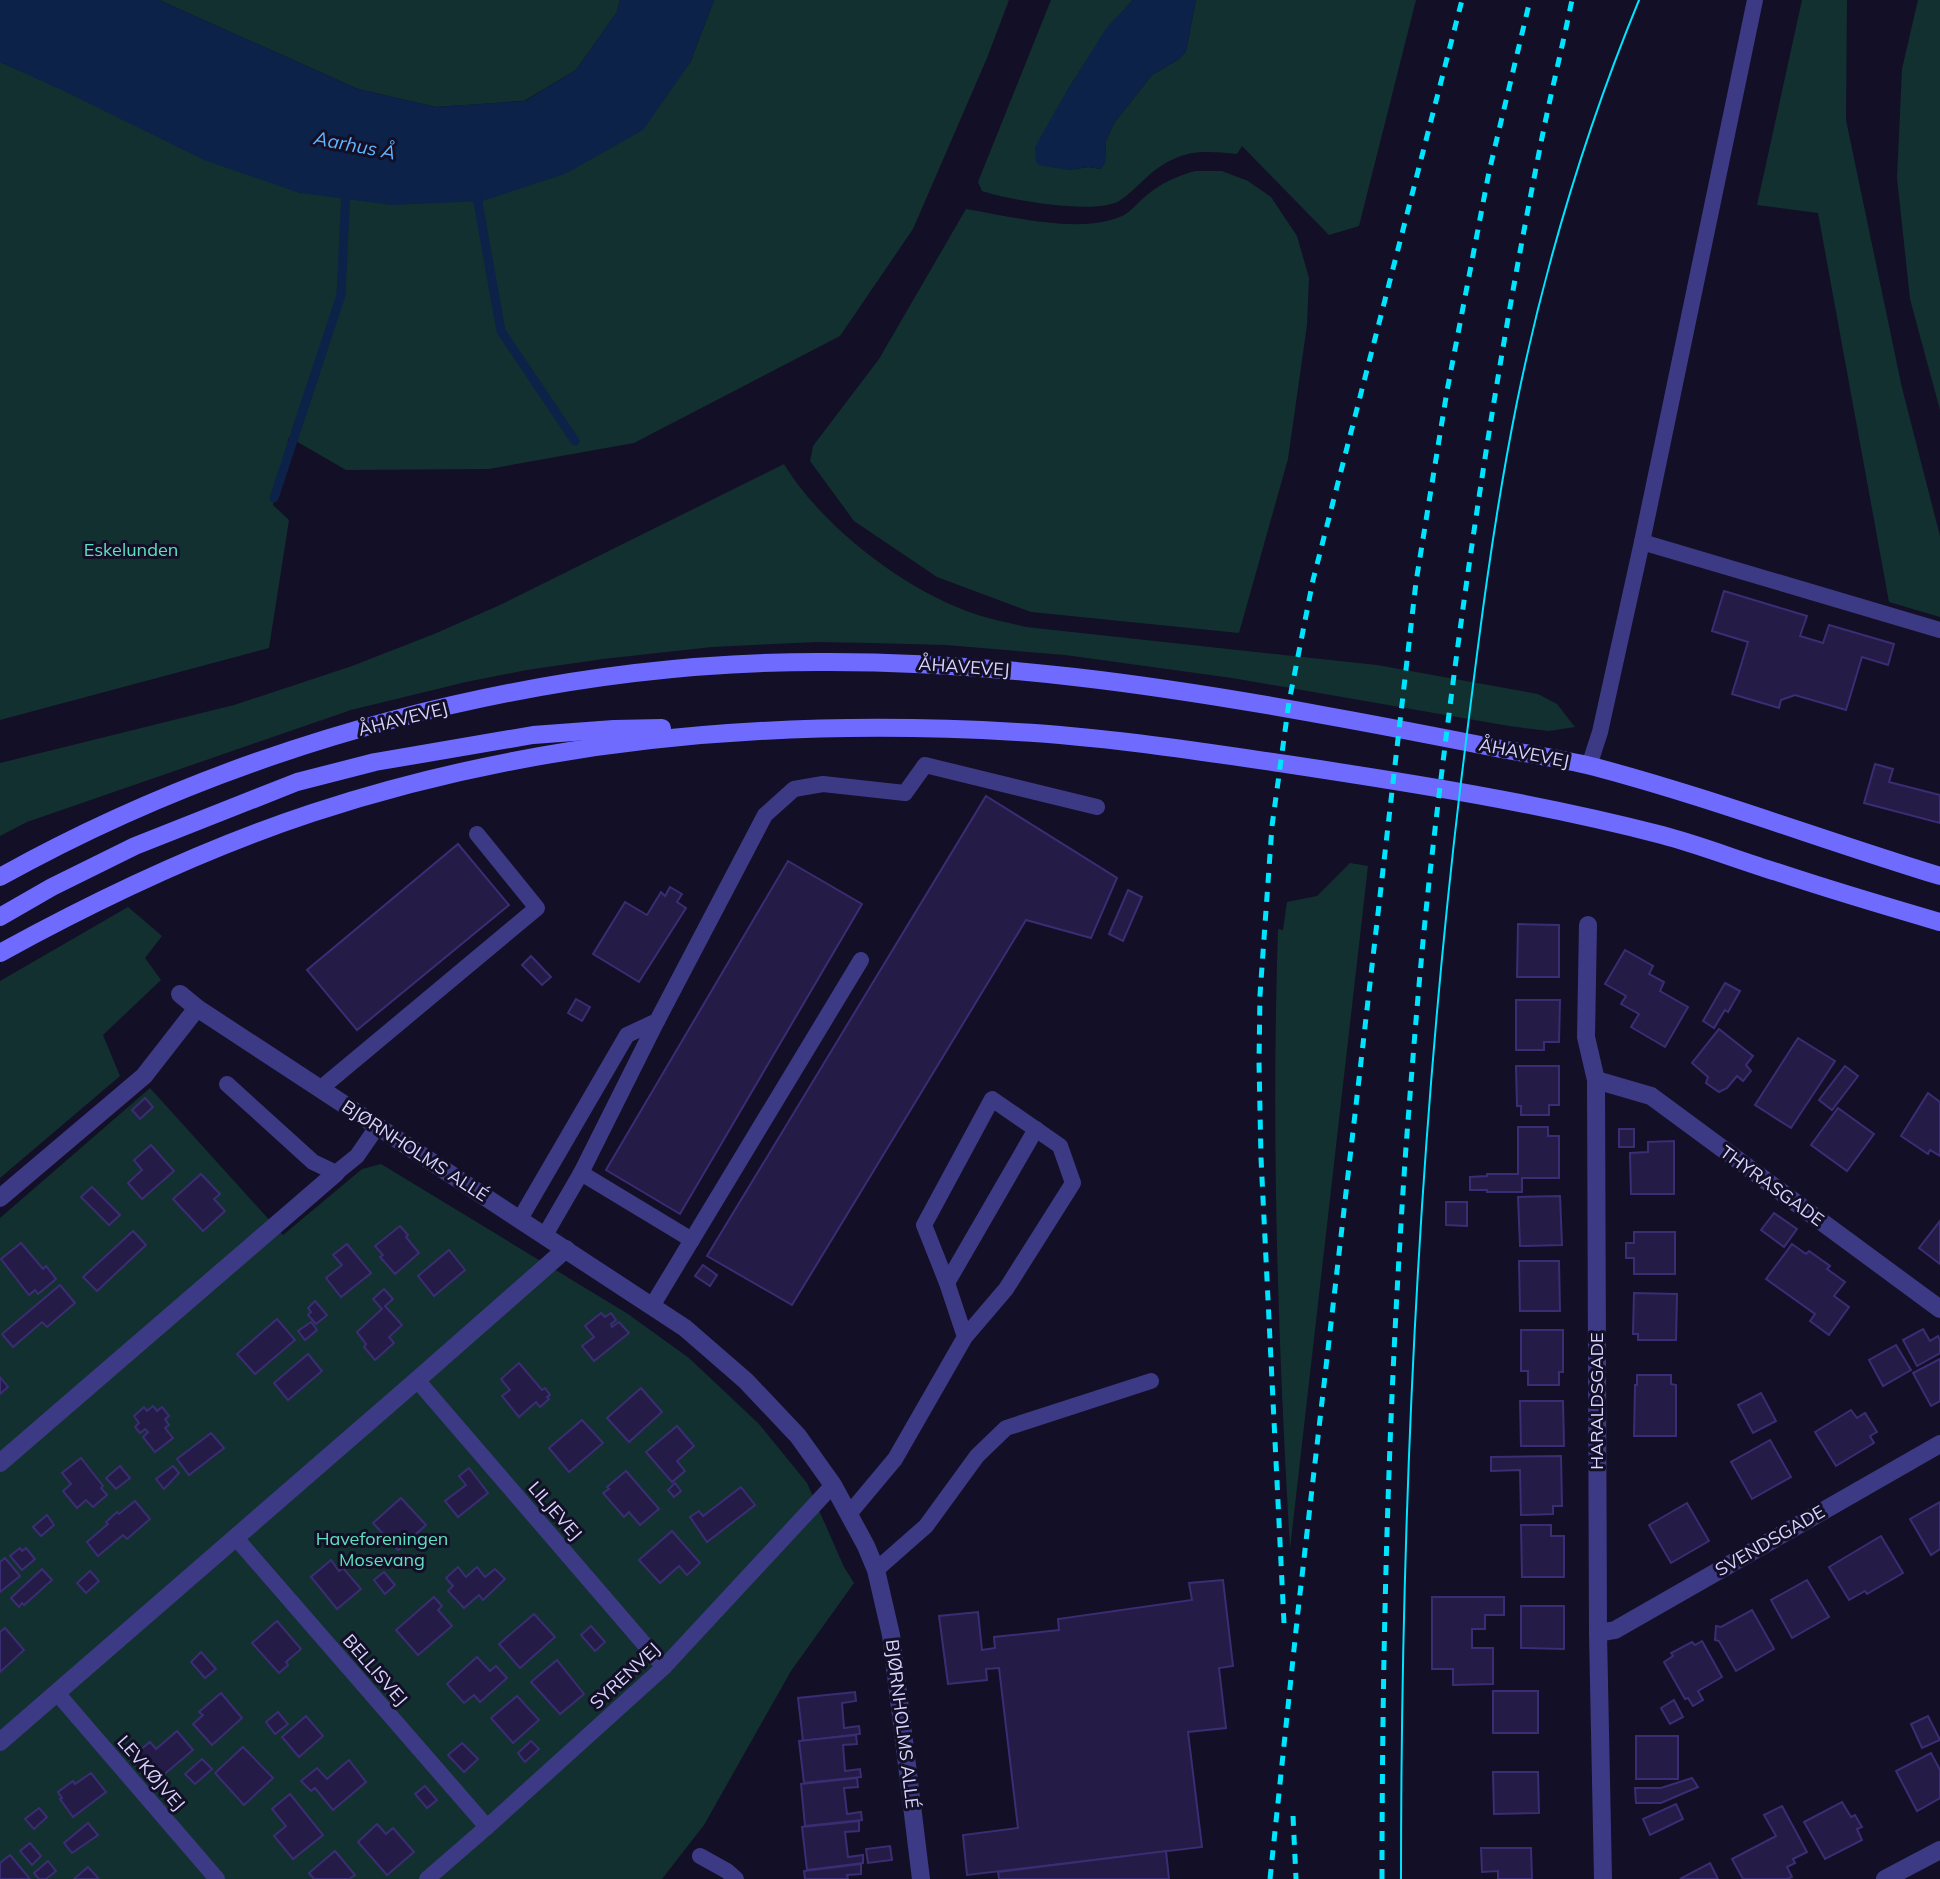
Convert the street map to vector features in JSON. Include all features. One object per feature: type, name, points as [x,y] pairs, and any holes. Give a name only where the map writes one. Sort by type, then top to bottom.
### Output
[{"type":"main road","name":"ÅHAVEVEJ","points":[[0,877],[123,815],[198,783],[366,727],[539,688],[611,676],[713,666],[815,662],[923,664],[1095,679],[1251,702],[1589,766],[1709,800],[1940,876]]},
{"type":"main road","points":[[0,953],[65,917],[149,876],[309,814],[383,791],[457,772],[614,743],[713,733],[815,728]]},
{"type":"main road","points":[[0,916],[135,846],[297,782],[375,762],[452,747],[547,734],[614,729],[916,728],[1019,732],[1219,754],[1373,776],[1581,815],[1667,837],[1940,922]]},
{"type":"street","name":"HARALDSGADE","points":[[1588,925],[1586,1037],[1596,1080],[1598,1633],[1603,1879]]},
{"type":"street","name":"BJØRNHOLMS ALLÉ","points":[[180,994],[197,1008],[685,1328],[747,1381],[798,1436],[833,1485],[876,1570],[891,1635],[922,1879]]},
{"type":"street","points":[[0,1198],[144,1076],[197,1008]]},
{"type":"street","name":"THYRASGADE","points":[[1596,1080],[1651,1096],[1940,1309]]},
{"type":"street","points":[[0,1463],[336,1172]]},
{"type":"street","points":[[0,1742],[566,1249]]},
{"type":"street","name":"SVENDSGADE","points":[[1598,1633],[1615,1630],[1940,1444]]},
{"type":"street","points":[[1885,1879],[1940,1850]]},
{"type":"lane","points":[[1589,766],[1600,732],[1642,542],[1755,0]]},
{"type":"lane","points":[[1642,542],[1940,630]]},
{"type":"lane","points":[[545,1236],[581,1173],[765,815],[794,789],[823,784],[905,793],[925,765],[1097,807]]},
{"type":"lane","points":[[320,1089],[537,908],[477,834]]},
{"type":"lane","points":[[652,1306],[862,960]]},
{"type":"lane","points":[[520,1219],[627,1035],[657,1021]]},
{"type":"lane","points":[[227,1084],[313,1162],[336,1172],[357,1156],[377,1127]]},
{"type":"lane","points":[[849,1514],[895,1459],[965,1337],[1006,1289],[1073,1183],[1060,1146],[992,1100],[923,1225],[947,1283],[965,1337]]},
{"type":"lane","points":[[947,1283],[1036,1129]]},
{"type":"lane","points":[[581,1173],[692,1240]]},
{"type":"lane","name":"LILJEVEJ","points":[[417,1380],[664,1667]]},
{"type":"lane","points":[[876,1570],[926,1526],[977,1456],[1006,1428],[1151,1381]]},
{"type":"lane","name":"SYRENVEJ","points":[[427,1879],[664,1667],[833,1485]]},
{"type":"lane","name":"BELLISVEJ","points":[[235,1537],[487,1828]]},
{"type":"lane","name":"LEVKØJVEJ","points":[[57,1693],[217,1879]]},
{"type":"lane","points":[[700,1856],[736,1879]]},
{"type":"green space","points":[[159,0],[620,0],[617,12],[576,70],[524,101],[436,107],[358,89]]},
{"type":"green space","name":"Eskelunden","points":[[714,0],[1009,0],[987,58],[913,229],[840,336],[634,443],[489,469],[346,470],[289,437],[273,505],[289,520],[269,648],[0,720],[0,62],[300,193],[690,63]]},
{"type":"green space","points":[[1051,0],[1133,0],[1107,28],[1065,94],[1068,170],[1089,167],[1100,169],[1105,163],[1106,141],[1114,123],[1152,75],[1179,59],[1186,51],[1196,0],[1416,0],[1359,226],[1329,235],[1242,146],[1237,154],[1200,152],[1170,161],[1159,167],[1123,199],[1107,205],[1051,205],[982,191],[978,182]]},
{"type":"green space","points":[[1802,0],[1847,0],[1846,120],[1902,388],[1940,536],[1940,617],[1889,602],[1818,213],[1757,205]]},
{"type":"green space","points":[[1918,0],[1940,0],[1940,410],[1910,299],[1897,178],[1902,69]]},
{"type":"green space","points":[[1195,171],[1222,171],[1248,181],[1271,197],[1297,236],[1309,278],[1307,325],[1288,459],[1239,633],[1031,612],[937,577],[854,521],[810,461],[813,446],[879,359],[966,209],[1066,224],[1105,221],[1122,216],[1164,183]]},
{"type":"green space","points":[[784,464],[821,511],[869,555],[923,591],[978,615],[1026,627],[1377,665],[1538,694],[1557,704],[1575,727],[1549,731],[1509,726],[1232,678],[1065,655],[946,645],[871,643],[817,642],[712,647],[527,670],[351,710],[27,822],[0,836],[0,763],[234,705],[352,666],[500,605]]},
{"type":"green space","points":[[1350,863],[1368,866],[1290,1549],[1277,1239],[1275,1084],[1278,929],[1283,930],[1287,902],[1317,896]]},
{"type":"green space","points":[[128,907],[162,936],[145,958],[161,980],[103,1035],[120,1076],[0,1178],[0,981]]},
{"type":"green space","name":"Haveforeningen Mosevang","points":[[150,1088],[283,1235],[362,1169],[381,1164],[628,1314],[689,1358],[759,1424],[807,1483],[844,1567],[854,1583],[791,1671],[704,1825],[662,1879],[0,1879],[0,1218]]},
{"type":"water","name":"Aarhus Å","points":[[0,0],[159,0],[358,89],[436,107],[525,101],[576,70],[617,12],[620,0],[714,0],[690,63],[643,130],[565,174],[482,201],[392,205],[300,193],[204,160],[0,62]]},
{"type":"water","points":[[1133,0],[1196,0],[1186,51],[1179,59],[1152,75],[1114,123],[1106,141],[1105,163],[1100,169],[1089,167],[1068,170],[1039,165],[1036,162],[1035,147],[1065,94],[1107,27]]},
{"type":"building","points":[[1724,591],[1807,616],[1800,636],[1823,643],[1829,625],[1894,644],[1888,665],[1862,657],[1846,710],[1795,695],[1781,700],[1779,708],[1732,694],[1748,642],[1712,631]]},
{"type":"building","points":[[1875,764],[1893,769],[1889,782],[1940,795],[1940,823],[1864,803]]},
{"type":"building","points":[[986,796],[1117,878],[1091,938],[1026,920],[792,1305],[707,1256]]},
{"type":"building","points":[[458,844],[509,905],[357,1030],[307,970]]},
{"type":"building","points":[[788,861],[862,904],[680,1214],[606,1170]]},
{"type":"building","points":[[670,887],[682,894],[677,902],[686,908],[639,982],[593,954],[625,902],[647,915],[661,892],[665,896]]},
{"type":"building","points":[[1128,890],[1142,897],[1123,941],[1109,934]]},
{"type":"building","points":[[1518,924],[1559,925],[1559,977],[1517,977]]},
{"type":"building","points":[[1625,950],[1653,966],[1649,974],[1664,982],[1660,991],[1688,1007],[1665,1047],[1631,1027],[1639,1014],[1621,1004],[1626,996],[1605,984]]},
{"type":"building","points":[[531,956],[551,977],[542,985],[522,965]]},
{"type":"building","points":[[1725,983],[1740,991],[1728,1012],[1725,1010],[1714,1028],[1703,1021]]},
{"type":"building","points":[[576,999],[590,1007],[582,1021],[568,1013]]},
{"type":"building","points":[[1516,1000],[1560,1000],[1559,1042],[1544,1042],[1544,1050],[1516,1050]]},
{"type":"building","points":[[1719,1029],[1753,1056],[1746,1065],[1751,1071],[1743,1081],[1737,1076],[1727,1088],[1719,1092],[1706,1083],[1708,1077],[1692,1063]]},
{"type":"building","points":[[1798,1038],[1835,1061],[1791,1128],[1755,1105]]},
{"type":"building","points":[[1516,1066],[1559,1066],[1559,1105],[1549,1105],[1549,1115],[1521,1115],[1521,1106],[1517,1106]]},
{"type":"building","points":[[1845,1066],[1858,1076],[1832,1110],[1819,1100]]},
{"type":"building","points":[[1928,1093],[1940,1102],[1940,1156],[1930,1150],[1928,1154],[1901,1136]]},
{"type":"building","points":[[145,1098],[153,1107],[140,1119],[132,1110]]},
{"type":"building","points":[[1838,1108],[1874,1134],[1847,1171],[1811,1145]]},
{"type":"building","points":[[1518,1127],[1548,1127],[1548,1136],[1559,1136],[1559,1178],[1522,1178],[1522,1192],[1470,1190],[1470,1177],[1518,1174]]},
{"type":"building","points":[[1619,1129],[1634,1129],[1634,1147],[1619,1147]]},
{"type":"building","points":[[1674,1141],[1674,1194],[1631,1194],[1630,1153],[1648,1152],[1648,1142]]},
{"type":"building","points":[[151,1145],[174,1171],[142,1199],[128,1183],[142,1170],[134,1160]]},
{"type":"building","points":[[201,1174],[220,1194],[214,1199],[225,1211],[203,1231],[173,1199]]},
{"type":"building","points":[[92,1187],[120,1215],[109,1225],[81,1197]]},
{"type":"building","points":[[1560,1196],[1562,1245],[1520,1246],[1518,1197]]},
{"type":"building","points":[[1446,1202],[1467,1202],[1467,1226],[1446,1225]]},
{"type":"building","points":[[1774,1213],[1797,1229],[1784,1247],[1761,1230]]},
{"type":"building","points":[[1940,1221],[1940,1264],[1919,1248]]},
{"type":"building","points":[[400,1226],[419,1253],[395,1274],[380,1257],[383,1255],[375,1246]]},
{"type":"building","points":[[133,1231],[146,1245],[97,1291],[83,1277]]},
{"type":"building","points":[[1634,1232],[1675,1232],[1675,1274],[1634,1274],[1634,1258],[1626,1258],[1626,1243],[1634,1243]]},
{"type":"building","points":[[21,1243],[43,1269],[46,1266],[56,1279],[38,1294],[35,1290],[29,1295],[1,1259]]},
{"type":"building","points":[[347,1244],[371,1273],[341,1297],[326,1278],[342,1265],[333,1255]]},
{"type":"building","points":[[1792,1244],[1806,1254],[1809,1251],[1830,1266],[1827,1269],[1845,1282],[1834,1296],[1849,1307],[1829,1335],[1810,1321],[1815,1314],[1766,1279]]},
{"type":"building","points":[[449,1250],[465,1270],[434,1296],[418,1276]]},
{"type":"building","points":[[1519,1261],[1559,1261],[1560,1311],[1520,1311]]},
{"type":"building","points":[[703,1265],[717,1275],[710,1286],[695,1276]]},
{"type":"building","points":[[60,1285],[75,1303],[47,1327],[42,1322],[13,1347],[2,1334]]},
{"type":"building","points":[[384,1289],[393,1299],[385,1306],[402,1325],[389,1337],[394,1343],[375,1360],[364,1347],[366,1344],[357,1332],[382,1309],[373,1299]]},
{"type":"building","points":[[1634,1293],[1677,1294],[1676,1340],[1638,1340],[1638,1334],[1633,1334]]},
{"type":"building","points":[[315,1301],[327,1315],[316,1324],[308,1315],[311,1312],[308,1308]]},
{"type":"building","points":[[601,1313],[605,1317],[611,1313],[616,1320],[611,1324],[612,1327],[619,1322],[629,1333],[594,1361],[582,1346],[594,1337],[585,1326]]},
{"type":"building","points":[[277,1319],[295,1340],[255,1374],[237,1354]]},
{"type":"building","points":[[311,1322],[317,1330],[305,1340],[298,1331]]},
{"type":"building","points":[[1923,1329],[1930,1341],[1938,1336],[1940,1353],[1917,1366],[1903,1340]]},
{"type":"building","points":[[1521,1330],[1563,1330],[1563,1372],[1559,1372],[1559,1385],[1528,1385],[1528,1371],[1521,1371]]},
{"type":"building","points":[[1896,1345],[1911,1370],[1883,1386],[1869,1360]]},
{"type":"building","points":[[308,1354],[322,1371],[288,1400],[274,1383]]},
{"type":"building","points":[[1940,1359],[1940,1401],[1931,1406],[1913,1373]]},
{"type":"building","points":[[519,1363],[542,1390],[545,1388],[550,1395],[540,1407],[536,1402],[519,1417],[502,1396],[510,1390],[501,1379]]},
{"type":"building","points":[[1637,1375],[1671,1375],[1671,1384],[1676,1385],[1676,1436],[1634,1436]]},
{"type":"building","points":[[0,1377],[8,1387],[0,1394]]},
{"type":"building","points":[[641,1388],[662,1412],[629,1442],[607,1418]]},
{"type":"building","points":[[1761,1393],[1776,1421],[1753,1433],[1738,1405]]},
{"type":"building","points":[[1520,1401],[1563,1401],[1564,1446],[1521,1446]]},
{"type":"building","points":[[153,1406],[157,1411],[162,1407],[169,1416],[165,1419],[169,1425],[165,1428],[173,1438],[155,1452],[143,1437],[148,1432],[145,1429],[140,1433],[135,1427],[139,1423],[134,1416],[144,1407],[147,1411]]},
{"type":"building","points":[[1851,1410],[1857,1418],[1865,1413],[1877,1432],[1870,1436],[1874,1443],[1836,1466],[1815,1432]]},
{"type":"building","points":[[582,1420],[603,1443],[569,1472],[549,1448]]},
{"type":"building","points":[[677,1426],[694,1446],[677,1461],[685,1471],[672,1482],[646,1452]]},
{"type":"building","points":[[211,1433],[224,1448],[189,1475],[177,1459]]},
{"type":"building","points":[[1770,1440],[1791,1477],[1752,1499],[1731,1462]]},
{"type":"building","points":[[1561,1456],[1562,1506],[1553,1506],[1553,1514],[1521,1515],[1520,1470],[1491,1471],[1491,1457]]},
{"type":"building","points":[[81,1458],[107,1495],[93,1507],[86,1500],[77,1508],[63,1491],[71,1484],[62,1473]]},
{"type":"building","points":[[120,1466],[130,1478],[116,1489],[106,1478]]},
{"type":"building","points":[[173,1466],[179,1473],[164,1489],[156,1479]]},
{"type":"building","points":[[469,1468],[488,1493],[458,1517],[445,1501],[466,1485],[459,1476]]},
{"type":"building","points":[[626,1471],[659,1509],[640,1525],[629,1512],[624,1517],[603,1493]]},
{"type":"building","points":[[675,1483],[681,1491],[674,1497],[668,1490]]},
{"type":"building","points":[[741,1487],[755,1505],[707,1542],[690,1517],[699,1511],[703,1516]]},
{"type":"building","points":[[401,1498],[426,1525],[398,1550],[373,1523]]},
{"type":"building","points":[[135,1501],[150,1519],[127,1539],[123,1535],[98,1556],[87,1542],[108,1524],[106,1522],[117,1512],[119,1514]]},
{"type":"building","points":[[1940,1502],[1940,1549],[1931,1555],[1910,1519]]},
{"type":"building","points":[[1687,1503],[1709,1541],[1671,1563],[1649,1525]]},
{"type":"building","points":[[47,1515],[54,1525],[41,1536],[33,1527]]},
{"type":"building","points":[[1521,1525],[1551,1525],[1551,1536],[1564,1536],[1564,1577],[1522,1577]]},
{"type":"building","points":[[672,1531],[700,1563],[687,1575],[679,1566],[660,1583],[639,1560]]},
{"type":"building","points":[[1881,1536],[1903,1573],[1867,1594],[1865,1591],[1849,1600],[1829,1567]]},
{"type":"building","points":[[20,1548],[22,1551],[26,1548],[35,1559],[22,1570],[10,1556]]},
{"type":"building","points":[[5,1558],[20,1576],[0,1592],[0,1562]]},
{"type":"building","points":[[331,1560],[339,1571],[343,1568],[361,1589],[337,1609],[311,1577]]},
{"type":"building","points":[[458,1567],[466,1577],[477,1567],[485,1577],[495,1569],[505,1579],[483,1600],[479,1595],[464,1608],[448,1591],[453,1586],[446,1578]]},
{"type":"building","points":[[42,1569],[52,1580],[19,1607],[11,1598]]},
{"type":"building","points":[[90,1571],[99,1581],[86,1593],[77,1583]]},
{"type":"building","points":[[384,1572],[395,1585],[385,1594],[374,1580]]},
{"type":"building","points":[[1223,1580],[1233,1666],[1219,1668],[1226,1728],[1188,1732],[1202,1847],[967,1875],[963,1835],[1018,1828],[999,1668],[986,1669],[987,1680],[948,1684],[939,1616],[978,1612],[982,1650],[995,1648],[994,1637],[1059,1630],[1058,1619],[1192,1600],[1189,1583]]},
{"type":"building","points":[[1807,1580],[1829,1617],[1792,1638],[1771,1600]]},
{"type":"building","points":[[434,1597],[442,1606],[438,1610],[452,1626],[418,1655],[396,1630]]},
{"type":"building","points":[[1432,1597],[1504,1597],[1504,1615],[1485,1615],[1485,1629],[1472,1629],[1472,1648],[1493,1648],[1493,1684],[1453,1685],[1453,1669],[1432,1669]]},
{"type":"building","points":[[1521,1606],[1564,1606],[1564,1649],[1521,1648]]},
{"type":"building","points":[[1752,1610],[1774,1649],[1736,1671],[1719,1641],[1715,1640],[1716,1626],[1721,1627]]},
{"type":"building","points":[[534,1614],[555,1637],[520,1668],[499,1644]]},
{"type":"building","points":[[277,1621],[301,1649],[286,1662],[288,1665],[279,1673],[252,1643]]},
{"type":"building","points":[[591,1626],[605,1642],[595,1651],[581,1635]]},
{"type":"building","points":[[5,1628],[24,1650],[0,1672],[0,1632]]},
{"type":"building","points":[[1702,1641],[1722,1677],[1698,1691],[1703,1700],[1693,1706],[1688,1698],[1685,1699],[1664,1662],[1673,1656],[1671,1653],[1692,1642],[1695,1645]]},
{"type":"building","points":[[201,1652],[216,1669],[205,1678],[191,1662]]},
{"type":"building","points":[[477,1657],[490,1671],[496,1666],[507,1678],[480,1702],[474,1695],[464,1703],[447,1684]]},
{"type":"building","points":[[557,1660],[584,1694],[560,1714],[531,1682]]},
{"type":"building","points":[[1493,1691],[1538,1691],[1538,1733],[1493,1733]]},
{"type":"building","points":[[855,1692],[856,1701],[842,1703],[844,1728],[859,1726],[860,1734],[803,1741],[798,1698]]},
{"type":"building","points":[[221,1693],[242,1718],[212,1745],[193,1724],[203,1715],[199,1712]]},
{"type":"building","points":[[517,1696],[539,1720],[513,1743],[491,1718]]},
{"type":"building","points":[[1674,1700],[1683,1717],[1670,1724],[1661,1708]]},
{"type":"building","points":[[278,1712],[288,1724],[275,1734],[266,1722]]},
{"type":"building","points":[[306,1716],[323,1736],[299,1757],[282,1737]]},
{"type":"building","points":[[1928,1716],[1940,1740],[1922,1748],[1911,1724]]},
{"type":"building","points":[[177,1731],[193,1750],[155,1782],[133,1756],[150,1742],[156,1749]]},
{"type":"building","points":[[856,1735],[857,1744],[843,1745],[845,1771],[860,1769],[861,1777],[804,1783],[799,1741]]},
{"type":"building","points":[[1636,1736],[1678,1736],[1678,1779],[1636,1779]]},
{"type":"building","points":[[531,1741],[539,1749],[525,1762],[518,1753]]},
{"type":"building","points":[[462,1743],[478,1759],[464,1772],[448,1755]]},
{"type":"building","points":[[243,1747],[273,1778],[244,1805],[215,1773]]},
{"type":"building","points":[[1931,1753],[1940,1770],[1940,1798],[1917,1811],[1896,1771]]},
{"type":"building","points":[[202,1759],[212,1769],[195,1784],[185,1774]]},
{"type":"building","points":[[349,1760],[366,1782],[333,1810],[315,1788],[311,1791],[301,1781],[317,1768],[327,1779]]},
{"type":"building","points":[[1493,1772],[1538,1772],[1539,1813],[1494,1814]]},
{"type":"building","points":[[91,1773],[106,1792],[73,1817],[58,1792]]},
{"type":"building","points":[[857,1778],[858,1787],[844,1788],[847,1814],[861,1812],[862,1820],[805,1826],[801,1784]]},
{"type":"building","points":[[1692,1778],[1698,1787],[1661,1803],[1636,1803],[1635,1788],[1661,1788]]},
{"type":"building","points":[[425,1786],[437,1800],[427,1808],[415,1794]]},
{"type":"building","points":[[290,1794],[323,1835],[293,1859],[274,1836],[286,1826],[272,1809]]},
{"type":"building","points":[[1842,1802],[1851,1817],[1855,1815],[1862,1827],[1857,1829],[1862,1840],[1825,1859],[1804,1822]]},
{"type":"building","points":[[1676,1804],[1683,1819],[1650,1835],[1643,1819]]},
{"type":"building","points":[[1782,1806],[1807,1852],[1793,1859],[1795,1863],[1787,1867],[1792,1877],[1743,1879],[1732,1859],[1776,1836],[1764,1815]]},
{"type":"building","points":[[39,1808],[47,1817],[34,1829],[25,1819]]},
{"type":"building","points":[[859,1821],[859,1831],[845,1832],[848,1857],[863,1855],[863,1863],[807,1870],[802,1827]]},
{"type":"building","points":[[88,1823],[98,1835],[72,1853],[64,1843]]},
{"type":"building","points":[[377,1824],[386,1834],[393,1828],[414,1852],[387,1875],[358,1842]]},
{"type":"building","points":[[30,1843],[41,1856],[32,1865],[20,1851]]},
{"type":"building","points":[[890,1846],[892,1860],[868,1863],[866,1849]]},
{"type":"building","points":[[1481,1848],[1531,1848],[1532,1879],[1498,1879],[1498,1871],[1482,1872]]},
{"type":"building","points":[[335,1851],[355,1875],[349,1879],[314,1879],[309,1873]]},
{"type":"building","points":[[1166,1851],[1169,1879],[999,1879],[998,1872]]},
{"type":"building","points":[[10,1855],[30,1879],[0,1879],[0,1863]]},
{"type":"building","points":[[48,1861],[56,1871],[46,1879],[39,1879],[34,1873]]},
{"type":"building","points":[[1710,1863],[1718,1879],[1680,1879]]},
{"type":"building","points":[[861,1864],[861,1874],[847,1875],[848,1879],[805,1879],[804,1871]]},
{"type":"building","points":[[88,1867],[99,1879],[74,1879]]},
{"type":"waterway","points":[[274,498],[341,295],[346,189]]},
{"type":"waterway","points":[[476,191],[501,331],[575,441]]},
{"type":"tram line","points":[[1401,1879],[1408,1470],[1422,1198],[1445,926],[1472,693],[1508,450],[1540,300],[1584,148],[1639,0]]},
{"type":"railway","points":[[1284,1623],[1261,1158],[1259,1062],[1260,995],[1272,826],[1289,702],[1313,580],[1462,0]]},
{"type":"railway","points":[[1270,1879],[1298,1611],[1416,582],[1447,391],[1489,172],[1530,0]]},
{"type":"railway","points":[[1382,1879],[1385,1605],[1395,1330],[1406,1147],[1426,907],[1440,783],[1490,425],[1538,158],[1572,0]]},
{"type":"railway","points":[[1293,1816],[1296,1879]]}]
